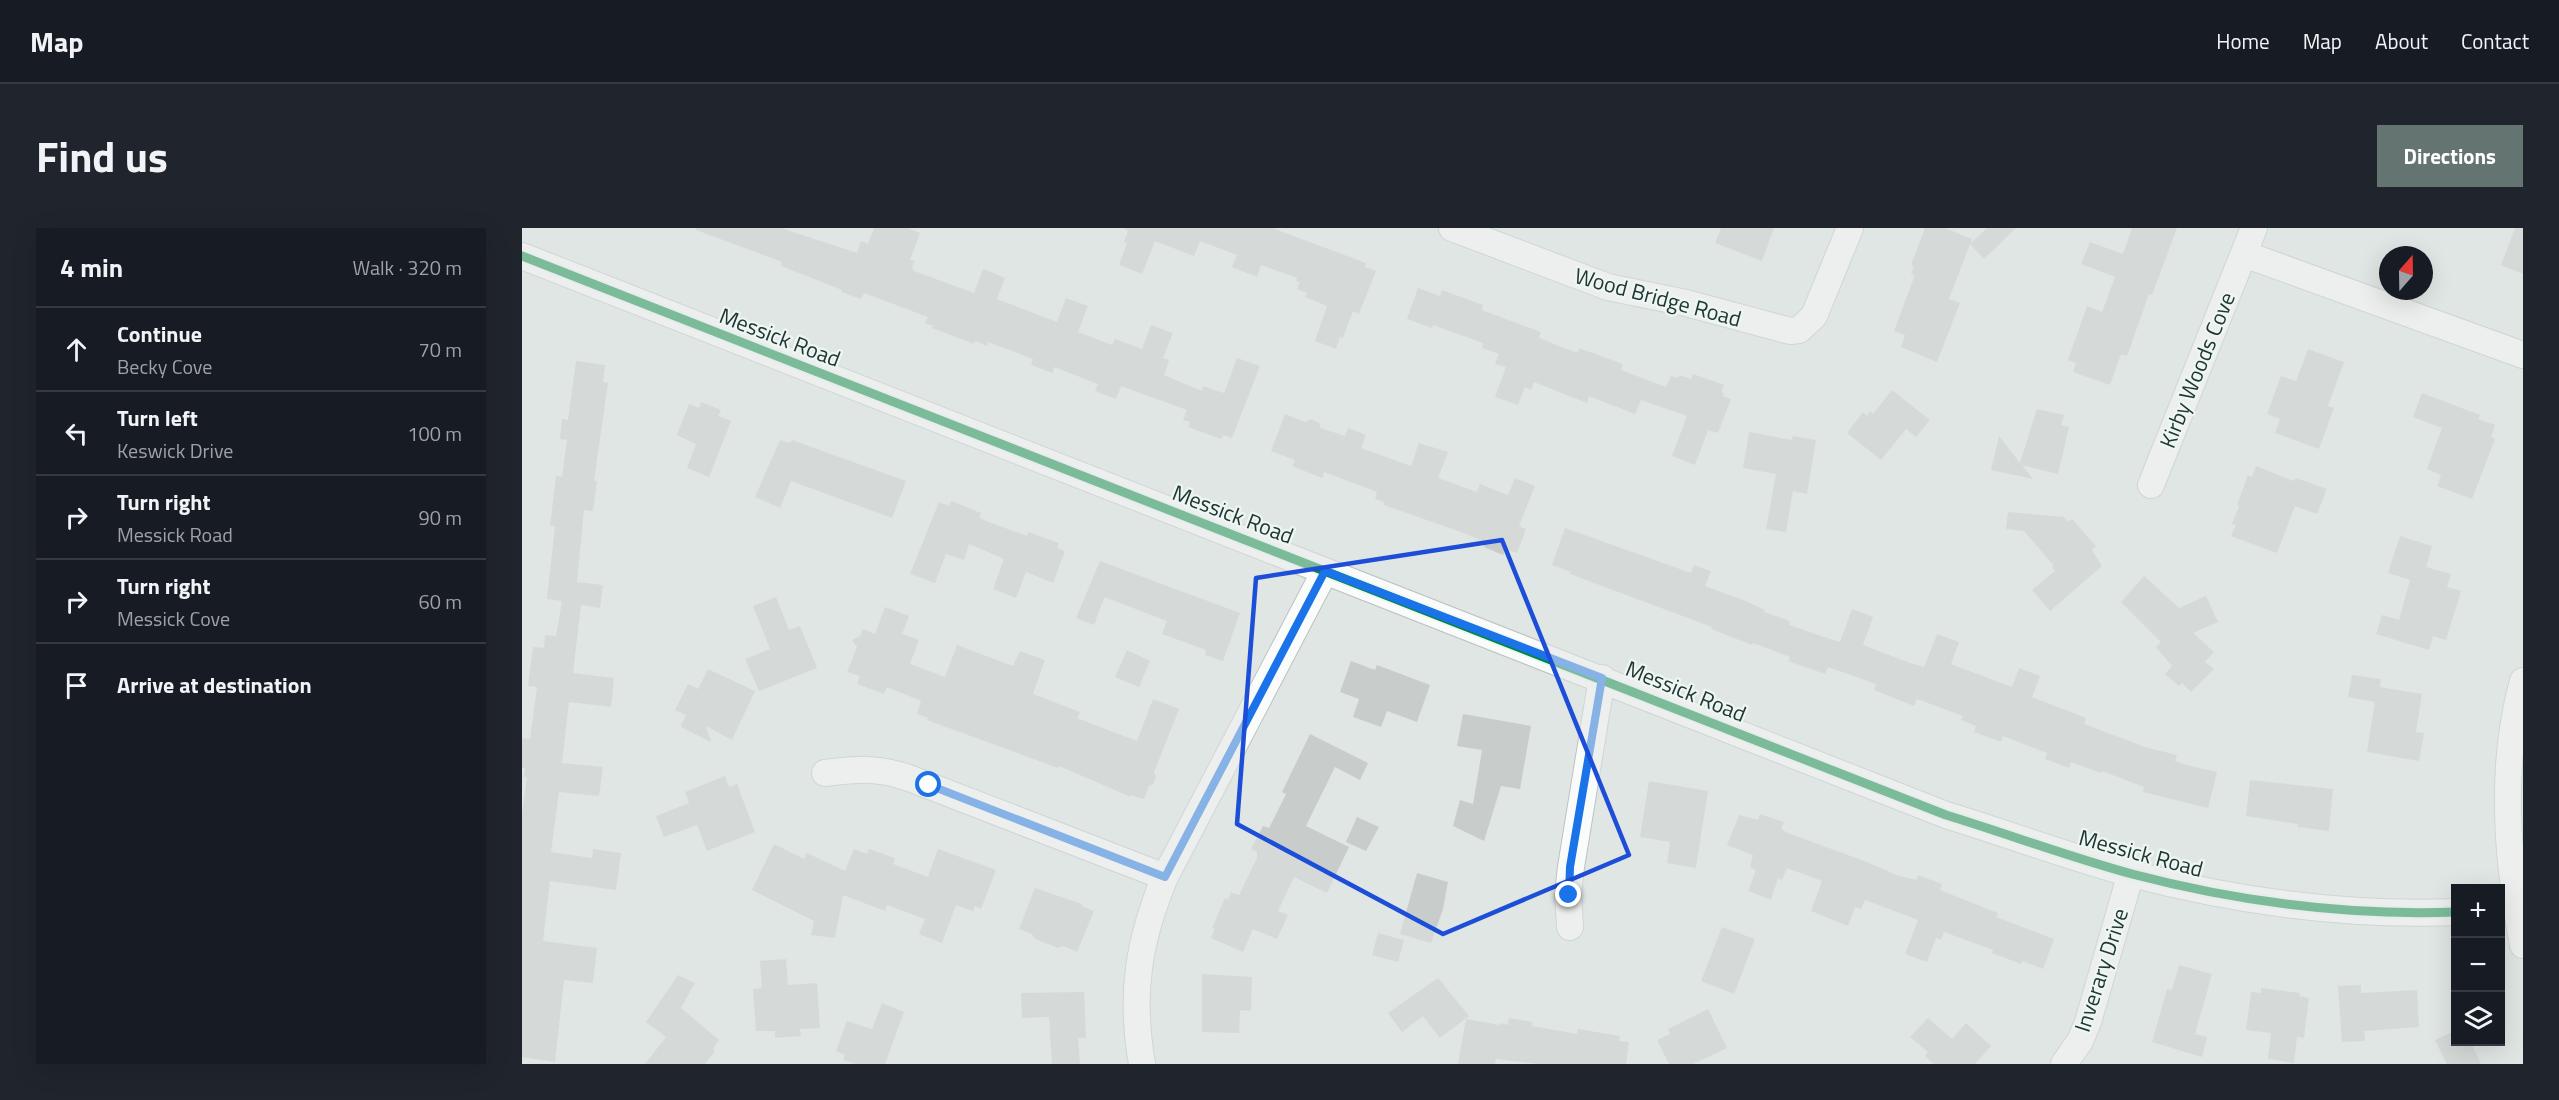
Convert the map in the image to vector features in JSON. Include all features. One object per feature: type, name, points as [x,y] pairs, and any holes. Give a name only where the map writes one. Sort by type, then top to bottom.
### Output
[{"type":"street","name":"Wood Bridge Road","points":[[1452,228],[1608,287],[1709,308],[1779,329],[1799,330],[1808,324],[1820,305],[1850,228]]},
{"type":"street","name":"Kirby Woods Cove","points":[[2151,485],[2254,228]]},
{"type":"street","points":[[2244,254],[2523,355]]},
{"type":"street","name":"Messick Road","points":[[522,256],[1602,678],[1946,815],[2131,873],[2226,895],[2319,909],[2379,913],[2451,912]]},
{"type":"street","points":[[1142,1064],[1135,1001],[1137,973],[1149,919],[1165,877],[1325,571]]},
{"type":"street","points":[[1570,927],[1570,867],[1602,678]]},
{"type":"street","points":[[2523,681],[2513,716],[2515,811],[2513,911],[2523,945]]},
{"type":"street","points":[[825,773],[863,768],[909,778],[1165,877]]},
{"type":"street","name":"Inverary Drive","points":[[2064,1064],[2080,1041],[2091,1013],[2131,873]]},
{"type":"highlighted area","points":[[1502,540],[1629,855],[1443,934],[1237,824],[1256,578]]},
{"type":"building","points":[[696,228],[781,228],[857,253],[861,241],[868,244],[874,228],[908,228],[920,233],[910,260],[915,261],[912,268],[914,271],[974,293],[983,269],[1005,278],[997,299],[1057,322],[1066,298],[1088,306],[1078,332],[1112,345],[1115,339],[1142,349],[1151,325],[1173,333],[1163,358],[1169,360],[1164,375],[1202,391],[1203,386],[1224,393],[1237,358],[1260,366],[1232,438],[1223,435],[1221,439],[1188,427],[1190,422],[1183,420],[1187,410],[1121,386],[1116,399],[1095,391],[1098,384],[1054,367],[1053,373],[1031,365],[1033,359],[988,342],[987,346],[975,341],[974,344],[932,328],[933,326],[925,323],[928,317],[864,293],[861,299],[841,292],[842,290],[781,266],[782,262],[696,230]]},
{"type":"building","points":[[1125,228],[1272,228],[1366,263],[1365,267],[1376,271],[1359,314],[1353,311],[1343,338],[1340,337],[1336,349],[1315,341],[1327,306],[1305,297],[1307,293],[1297,289],[1300,282],[1296,281],[1297,278],[1261,265],[1257,277],[1232,267],[1237,255],[1200,241],[1194,256],[1155,241],[1142,274],[1119,265],[1127,243],[1124,242],[1128,231]]},
{"type":"building","points":[[1721,228],[1774,228],[1762,261],[1715,243]]},
{"type":"building","points":[[1925,228],[1945,228],[1972,239],[1971,243],[1987,228],[2016,228],[1984,259],[1970,244],[1949,299],[1960,303],[1937,362],[1901,347],[1905,335],[1894,331],[1915,275],[1911,274],[1914,266],[1911,265]]},
{"type":"building","points":[[2132,228],[2177,228],[2152,295],[2149,294],[2127,356],[2121,354],[2110,385],[2073,372],[2076,363],[2068,360],[2087,306],[2102,312],[2115,277],[2081,264],[2090,242],[2123,254]]},
{"type":"building","points":[[2515,228],[2523,228],[2523,274],[2501,265]]},
{"type":"building","points":[[1418,288],[1440,296],[1442,290],[1483,305],[1482,310],[1541,332],[1539,338],[1577,353],[1579,348],[1623,364],[1621,370],[1666,387],[1671,376],[1678,378],[1679,375],[1691,379],[1693,374],[1724,385],[1721,392],[1724,393],[1723,396],[1731,399],[1718,433],[1708,430],[1695,465],[1672,456],[1687,416],[1641,400],[1635,414],[1589,396],[1587,403],[1534,382],[1531,390],[1525,387],[1518,405],[1495,397],[1506,367],[1495,364],[1499,354],[1482,348],[1483,343],[1433,325],[1432,328],[1407,319]]},
{"type":"building","points":[[2308,349],[2344,362],[2328,406],[2334,408],[2319,449],[2275,433],[2280,419],[2267,414],[2281,376],[2296,381]]},
{"type":"building","points":[[576,361],[605,365],[603,382],[608,383],[594,481],[597,481],[593,511],[584,510],[577,582],[603,585],[600,608],[581,605],[573,673],[614,678],[611,707],[569,702],[562,763],[603,767],[599,796],[559,792],[551,852],[592,858],[593,849],[621,853],[616,890],[550,881],[543,941],[597,948],[593,983],[564,980],[555,1062],[522,1057],[522,814],[527,777],[524,777],[525,768],[522,768],[522,738],[530,739],[537,687],[528,686],[533,647],[544,648],[545,635],[556,636],[562,601],[547,599],[555,526],[550,526],[556,476],[562,477],[567,440],[560,439],[562,419],[568,420]]},
{"type":"building","points":[[1892,390],[1930,420],[1916,437],[1906,429],[1881,460],[1847,433],[1863,412],[1867,416],[1870,411],[1873,414]]},
{"type":"building","points":[[2422,393],[2480,415],[2478,419],[2495,425],[2491,437],[2495,439],[2472,499],[2437,486],[2441,475],[2427,469],[2442,428],[2413,417]]},
{"type":"building","points":[[701,402],[721,410],[718,416],[731,421],[709,477],[687,468],[696,444],[677,435],[689,404],[699,408]]},
{"type":"building","points":[[2037,409],[2064,415],[2061,425],[2069,427],[2058,474],[2022,465],[2033,479],[1991,470],[1999,436],[2020,463]]},
{"type":"building","points":[[1285,414],[1305,422],[1311,419],[1319,423],[1321,428],[1345,436],[1348,428],[1366,435],[1361,448],[1411,466],[1419,443],[1448,452],[1438,478],[1477,492],[1480,484],[1508,495],[1515,478],[1535,486],[1519,526],[1526,529],[1517,553],[1505,549],[1503,555],[1484,547],[1485,542],[1384,505],[1384,502],[1375,499],[1377,492],[1324,472],[1322,478],[1292,466],[1295,460],[1271,451]]},
{"type":"building","points":[[1749,432],[1792,440],[1793,436],[1816,440],[1807,494],[1793,491],[1786,532],[1766,529],[1776,474],[1743,468]]},
{"type":"building","points":[[780,440],[790,443],[792,440],[906,481],[892,518],[791,481],[780,508],[755,497]]},
{"type":"building","points":[[2256,466],[2294,481],[2296,478],[2327,489],[2317,514],[2295,506],[2277,553],[2231,536],[2236,525],[2232,524],[2239,506],[2237,505],[2248,475],[2252,477]]},
{"type":"building","points":[[951,501],[981,513],[979,517],[986,521],[1027,536],[1028,532],[1059,543],[1057,548],[1065,551],[1053,583],[1026,572],[1016,598],[993,589],[1004,559],[969,544],[964,560],[946,554],[935,583],[910,574],[939,502],[949,506]]},
{"type":"building","points":[[2008,512],[2064,517],[2068,522],[2072,519],[2096,546],[2092,550],[2102,566],[2050,611],[2032,590],[2055,571],[2052,567],[2054,566],[2024,531],[2006,529]]},
{"type":"building","points":[[1565,528],[1691,573],[1694,565],[1711,571],[1705,586],[1790,621],[1789,625],[1840,642],[1852,609],[1873,617],[1863,645],[1910,663],[1924,667],[1937,634],[1959,642],[1951,664],[2012,687],[2019,668],[2040,676],[2032,697],[2086,718],[2084,724],[2145,747],[2177,755],[2175,761],[2217,772],[2208,808],[2143,792],[2144,787],[2071,762],[2069,768],[2045,759],[2047,753],[2003,736],[2001,742],[1974,732],[1976,726],[1961,720],[1963,716],[1917,699],[1914,706],[1874,690],[1876,684],[1828,667],[1825,674],[1788,661],[1790,657],[1753,643],[1752,645],[1711,629],[1712,627],[1570,574],[1571,572],[1552,565]]},
{"type":"building","points":[[2400,536],[2432,546],[2426,567],[2451,574],[2447,587],[2461,591],[2446,640],[2433,636],[2429,650],[2376,634],[2382,615],[2399,620],[2410,580],[2388,573]]},
{"type":"building","points":[[1100,561],[1240,613],[1223,661],[1205,655],[1206,650],[1162,634],[1167,621],[1107,598],[1104,598],[1094,625],[1076,618]]},
{"type":"building","points":[[2144,576],[2179,608],[2206,596],[2218,622],[2193,633],[2214,652],[2205,662],[2214,669],[2191,692],[2182,683],[2179,686],[2165,674],[2172,666],[2156,647],[2161,642],[2121,602]]},
{"type":"building","points":[[776,597],[789,630],[800,626],[817,668],[759,691],[745,659],[770,649],[753,606]]},
{"type":"building","points":[[885,607],[909,616],[902,634],[919,640],[910,664],[945,677],[957,645],[1013,666],[1020,651],[1045,660],[1033,694],[1080,712],[1077,718],[1137,741],[1153,699],[1179,709],[1154,772],[1156,777],[1153,784],[1149,786],[1144,799],[1131,795],[1131,797],[1059,766],[1058,768],[927,720],[928,718],[917,714],[921,701],[887,687],[884,694],[857,684],[860,676],[847,672],[857,647],[852,640],[860,636],[863,629],[875,634]]},
{"type":"building","points":[[1127,650],[1150,661],[1139,687],[1115,677]]},
{"type":"building","points":[[1351,661],[1375,670],[1377,665],[1430,685],[1417,722],[1387,711],[1381,727],[1353,717],[1359,699],[1340,692]]},
{"type":"building","points":[[708,669],[755,691],[732,740],[706,726],[711,742],[683,728],[681,726],[686,715],[675,710],[688,684],[698,689]]},
{"type":"building","points":[[2352,675],[2381,679],[2380,687],[2422,694],[2416,732],[2424,733],[2419,761],[2367,752],[2375,702],[2348,697]]},
{"type":"building","points":[[1463,714],[1531,726],[1520,789],[1501,786],[1484,841],[1453,826],[1460,800],[1473,804],[1482,750],[1457,746]]},
{"type":"building","points":[[1310,734],[1368,763],[1360,780],[1335,767],[1306,826],[1349,847],[1327,893],[1294,877],[1278,911],[1288,915],[1277,939],[1253,929],[1243,952],[1211,938],[1215,929],[1212,928],[1225,898],[1228,900],[1231,892],[1239,895],[1257,858],[1257,852],[1251,849],[1263,826],[1269,828],[1286,794],[1282,792]]},
{"type":"building","points":[[725,776],[729,787],[737,784],[755,832],[707,851],[697,825],[664,837],[656,816],[689,803],[685,792]]},
{"type":"building","points":[[2250,780],[2333,789],[2329,831],[2246,816]]},
{"type":"building","points":[[1649,781],[1708,791],[1696,868],[1667,863],[1670,842],[1640,837]]},
{"type":"building","points":[[1760,814],[1784,822],[1781,829],[1788,833],[1899,876],[1916,880],[1918,875],[1942,884],[1940,890],[1998,913],[1996,917],[2054,939],[2043,969],[2022,961],[2021,964],[1992,953],[1993,950],[1944,932],[1941,940],[1936,938],[1927,962],[1905,954],[1918,920],[1865,900],[1861,909],[1855,907],[1848,926],[1811,911],[1822,881],[1787,868],[1782,880],[1778,878],[1771,900],[1748,891],[1756,870],[1750,867],[1753,855],[1727,845],[1739,815],[1758,820]]},
{"type":"building","points":[[1357,817],[1379,827],[1366,851],[1346,842]]},
{"type":"building","points":[[774,844],[804,859],[807,853],[845,871],[854,849],[867,854],[869,849],[895,858],[893,864],[928,877],[938,849],[996,870],[981,909],[975,906],[973,911],[956,905],[942,943],[919,934],[925,919],[887,905],[885,911],[843,895],[835,938],[811,935],[814,921],[752,890]]},
{"type":"building","points":[[1417,873],[1448,882],[1443,909],[1431,943],[1400,934]]},
{"type":"building","points":[[1035,888],[1082,904],[1094,911],[1077,952],[1035,939],[1032,934],[1019,929]]},
{"type":"building","points":[[1722,927],[1755,939],[1734,994],[1701,981]]},
{"type":"building","points":[[1378,933],[1404,940],[1398,962],[1372,955]]},
{"type":"building","points":[[786,959],[788,985],[817,983],[820,1028],[800,1029],[801,1036],[775,1038],[775,1031],[756,1031],[753,989],[762,988],[760,961]]},
{"type":"building","points":[[2179,965],[2212,974],[2195,1034],[2207,1037],[2202,1057],[2152,1042],[2167,989],[2172,990]]},
{"type":"building","points":[[1202,974],[1252,977],[1251,1011],[1240,1010],[1239,1033],[1202,1032]]},
{"type":"building","points":[[678,975],[695,983],[681,1008],[719,1040],[713,1049],[715,1051],[705,1064],[645,1064],[666,1037],[646,1022]]},
{"type":"building","points":[[1438,978],[1469,1016],[1440,1038],[1423,1016],[1402,1032],[1388,1013]]},
{"type":"building","points":[[2361,985],[2361,993],[2417,990],[2419,1027],[2364,1031],[2365,1041],[2342,1042],[2338,986]]},
{"type":"building","points":[[2261,988],[2300,993],[2299,996],[2309,998],[2304,1038],[2297,1037],[2294,1063],[2268,1059],[2271,1033],[2246,1030],[2251,992],[2261,993]]},
{"type":"building","points":[[1084,992],[1086,1038],[1078,1038],[1080,1064],[1052,1064],[1049,1017],[1022,1018],[1021,993]]},
{"type":"building","points":[[882,1003],[904,1012],[885,1064],[855,1064],[843,1060],[845,1055],[836,1051],[847,1021],[872,1029]]},
{"type":"building","points":[[1708,1009],[1727,1048],[1693,1064],[1669,1064],[1657,1040],[1670,1034],[1668,1029]]},
{"type":"building","points":[[1509,1018],[1533,1022],[1532,1026],[1577,1034],[1578,1029],[1620,1036],[1619,1041],[1629,1042],[1626,1064],[1538,1064],[1496,1059],[1495,1064],[1458,1064],[1466,1019],[1508,1025]]},
{"type":"building","points":[[1928,1018],[1952,1039],[1966,1023],[1991,1046],[1975,1064],[1934,1064],[1925,1056],[1928,1052],[1910,1037]]},
{"type":"building","points":[[2451,1032],[2451,1046],[2472,1046],[2481,1064],[2447,1064],[2435,1040]]},
{"type":"cycle path","points":[[522,256],[1946,815],[2132,874],[2212,892],[2333,909],[2374,912],[2451,912]]},
{"type":"route","points":[[929,785],[1165,877],[1325,571],[1602,678],[1570,867],[1569,895]]}]
